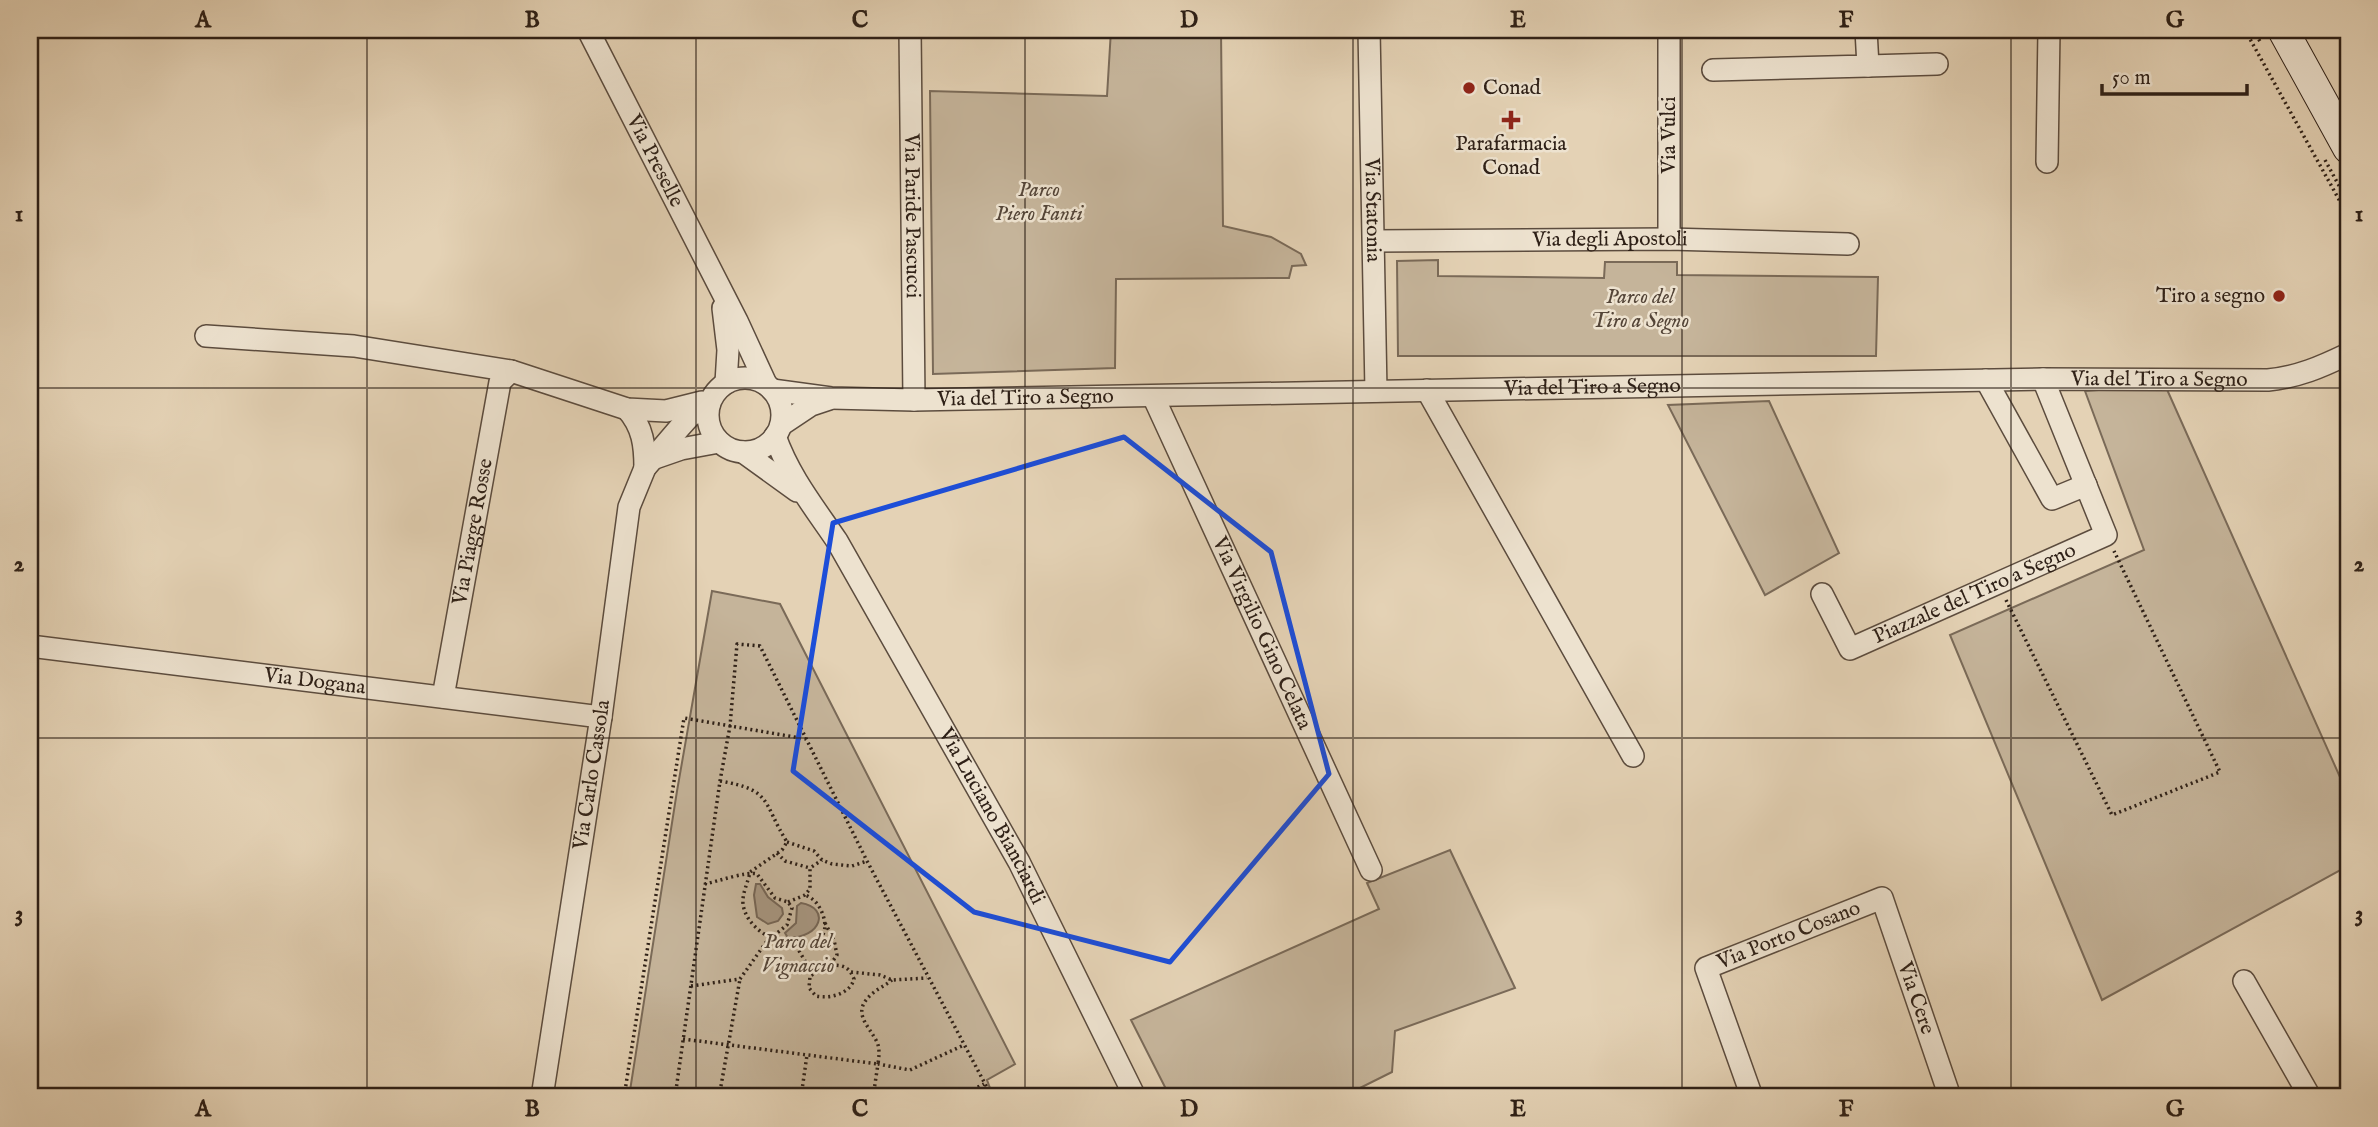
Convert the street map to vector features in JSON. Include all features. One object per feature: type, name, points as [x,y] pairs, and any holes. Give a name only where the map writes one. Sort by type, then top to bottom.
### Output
[{"type":"main road","points":[[2283,30],[2348,148]]},
{"type":"street","name":"Via Preselle","points":[[588,30],[769,387]]},
{"type":"street","name":"Via Paride Pascucci","points":[[910,30],[914,400]]},
{"type":"street","name":"Via Statonia","points":[[1369,30],[1376,391]]},
{"type":"street","name":"Via Vulci","points":[[1669,239],[1670,30]]},
{"type":"street","points":[[1866,30],[1868,66]]},
{"type":"street","points":[[2047,162],[2049,30]]},
{"type":"street","points":[[1713,69],[1937,64]]},
{"type":"street","name":"Via degli Apostoli","points":[[1374,241],[1669,239],[1847,244]]},
{"type":"street","name":"Via Preselle","points":[[715,395],[728,349],[721,292]]},
{"type":"street","points":[[206,336],[354,346],[511,371],[628,409],[653,412],[678,410],[715,395],[746,378],[769,387],[779,400],[782,412],[778,430],[767,445],[755,451],[743,452]]},
{"type":"street","name":"Via del Tiro a Segno","points":[[769,387],[831,398],[914,400],[2043,379],[2268,380],[2310,373],[2348,354]]},
{"type":"street","name":"Via Piagge Rosse","points":[[443,698],[500,382],[511,371]]},
{"type":"street","points":[[2043,379],[2106,535]]},
{"type":"street","points":[[1986,380],[2052,499],[2086,485]]},
{"type":"street","points":[[1427,390],[1633,756]]},
{"type":"street","points":[[715,395],[709,425],[719,442],[743,452],[806,499]]},
{"type":"street","name":"Via Carlo Cassola","points":[[542,1097],[601,717],[629,507],[650,463],[681,426],[715,395]]},
{"type":"street","name":"Via Virgilio Gino Celata","points":[[1153,396],[1371,870]]},
{"type":"street","name":"Via del Tiro a Segno","points":[[778,430],[811,405],[831,398]]},
{"type":"street","points":[[628,409],[640,427],[650,463],[681,449],[719,442]]},
{"type":"street","points":[[778,430],[788,466],[806,499]]},
{"type":"street","name":"Via Luciano Bianciardi","points":[[806,499],[837,541],[1019,862],[1135,1097]]},
{"type":"street","name":"Piazzale del Tiro a Segno","points":[[1822,594],[1850,649],[2106,535]]},
{"type":"street","name":"Via Dogana","points":[[30,646],[601,717]]},
{"type":"street","name":"Via Porto Cosano","points":[[1752,1097],[1706,968],[1882,898]]},
{"type":"street","name":"Via Cere","points":[[1882,898],[1951,1097]]},
{"type":"street","points":[[2244,981],[2310,1097]]},
{"type":"path","points":[[2245,30],[2347,214]]},
{"type":"path","points":[[1997,582],[2112,816],[2220,772],[2106,535]]},
{"type":"path","points":[[674,1097],[730,726],[737,644],[760,646],[867,861],[992,1097]]},
{"type":"path","points":[[624,1097],[684,718],[806,739]]},
{"type":"path","points":[[720,781],[747,787],[761,795],[787,842],[814,851],[822,860],[832,863],[852,866],[867,861]]},
{"type":"path","points":[[705,884],[750,872],[782,850],[787,842]]},
{"type":"path","points":[[777,853],[785,861],[810,868],[822,860]]},
{"type":"path","points":[[788,902],[805,895],[810,889],[810,868]]},
{"type":"path","points":[[719,1097],[740,979],[770,938],[787,925],[792,908],[788,902],[775,898],[761,878],[750,872]]},
{"type":"path","points":[[750,872],[743,898],[744,909],[757,928],[770,938],[796,946],[809,945],[822,935],[825,923]]},
{"type":"path","points":[[805,895],[818,905],[834,940],[837,955],[830,965],[813,974],[808,982],[811,992],[816,996],[828,998],[848,990],[852,985],[851,972]]},
{"type":"path","points":[[796,946],[813,974]]},
{"type":"path","points":[[830,965],[842,965],[851,972],[880,975],[892,980],[928,978]]},
{"type":"path","points":[[691,986],[740,979]]},
{"type":"path","points":[[873,1097],[880,1052],[862,1019],[862,1013],[871,994],[892,980]]},
{"type":"path","points":[[683,1038],[909,1070],[964,1045]]},
{"type":"path","points":[[801,1097],[807,1055]]},
{"type":"path","points":[[958,1097],[984,1084]]},
{"type":"highlighted area","points":[[1124,437],[1271,552],[1329,774],[1170,962],[974,912],[793,771],[833,523]]},
{"type":"green space","name":"Parco Piero Fanti","points":[[1111,30],[1221,30],[1223,226],[1271,237],[1301,254],[1306,265],[1292,266],[1289,278],[1116,279],[1115,368],[933,374],[930,91],[1107,96]]},
{"type":"green space","name":"Parco del Tiro a Segno","points":[[1438,260],[1438,276],[1604,278],[1605,262],[1677,262],[1677,275],[1878,277],[1876,356],[1398,356],[1397,261]]},
{"type":"green space","points":[[2165,385],[2348,795],[2348,866],[2102,1000],[1950,635],[2144,550],[2085,391]]},
{"type":"green space","points":[[1769,401],[1839,553],[1765,595],[1668,405]]},
{"type":"green space","name":"Parco del Vignaccio","points":[[712,591],[780,604],[1015,1064],[987,1080],[990,1088],[972,1097],[629,1097],[677,791]]},
{"type":"green space","points":[[1450,850],[1515,988],[1395,1031],[1392,1072],[1342,1097],[1170,1097],[1131,1020],[1379,909],[1367,883]]},
{"type":"shaded area","points":[[756,884],[760,884],[768,897],[782,908],[783,914],[778,921],[768,924],[757,917],[754,895]]},
{"type":"shaded area","points":[[801,903],[816,911],[818,922],[808,933],[788,938],[785,933],[796,923],[797,906]]},
{"type":"place","name":"Conad","points":[[1469,88]]},
{"type":"place","name":"Parafarmacia Conad","points":[[1511,120]]},
{"type":"place","name":"Tiro a segno","points":[[2279,296]]}]
